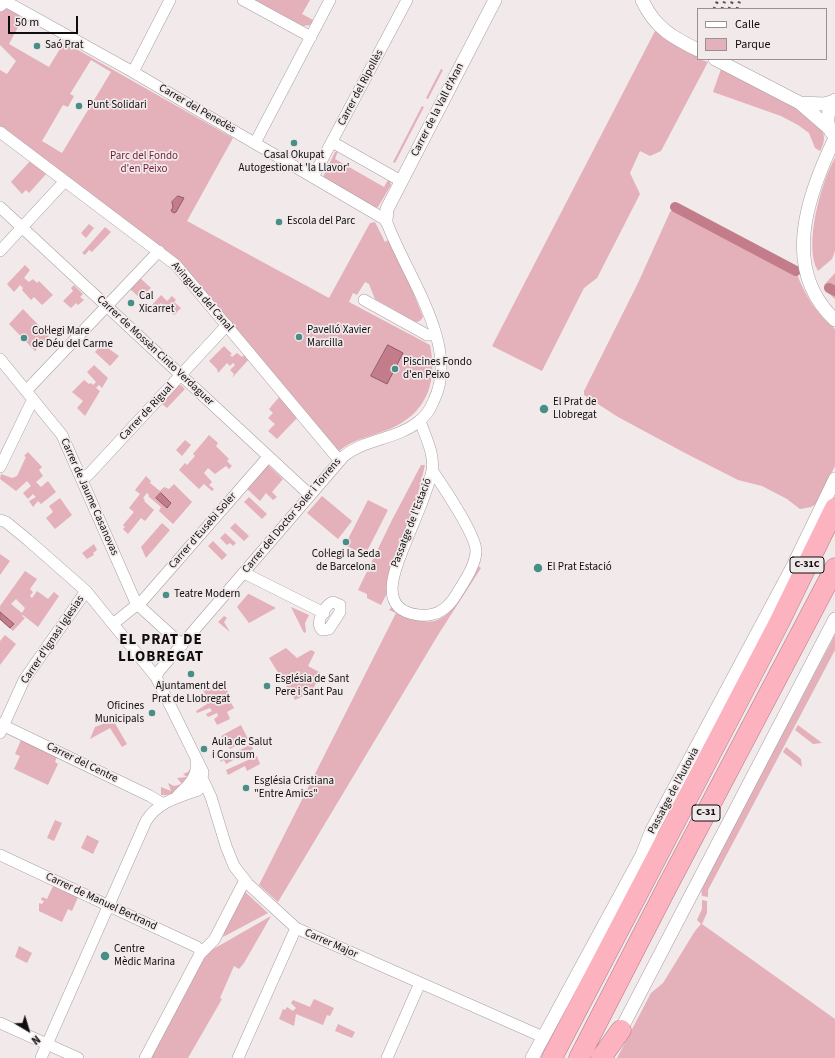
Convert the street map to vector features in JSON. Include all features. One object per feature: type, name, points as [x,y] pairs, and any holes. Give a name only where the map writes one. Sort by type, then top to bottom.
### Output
[{"type":"highway","name":"C-31C","points":[[779,623],[835,508]]},
{"type":"highway","name":"C-31","points":[[552,1058],[779,623],[835,529]]},
{"type":"highway","name":"C-31","points":[[579,1058],[835,568]]},
{"type":"highway","points":[[601,1058],[621,1030]]},
{"type":"street","points":[[133,72],[170,0]]},
{"type":"street","points":[[243,0],[311,37]]},
{"type":"street","points":[[255,143],[330,0]]},
{"type":"street","name":"Carrer del Ripollès","points":[[314,177],[407,0]]},
{"type":"street","name":"Carrer de la Vall d'Aran","points":[[386,220],[387,209],[495,0]]},
{"type":"street","points":[[642,0],[651,18],[660,27],[671,36],[697,49]]},
{"type":"street","name":"Carrer del Penedès","points":[[4,2],[133,72],[386,220]]},
{"type":"street","points":[[717,60],[800,103],[833,135]]},
{"type":"street","points":[[800,103],[824,104],[835,100]]},
{"type":"street","points":[[835,100],[828,113],[833,135],[810,196],[804,230],[804,261],[812,285],[819,300],[835,320]]},
{"type":"street","name":"Avinguda del Canal","points":[[0,132],[176,265],[189,278],[339,460]]},
{"type":"street","points":[[332,142],[402,181]]},
{"type":"street","points":[[0,250],[65,181]]},
{"type":"street","name":"Carrer de Mossèn Cinto Verdaguer","points":[[0,207],[310,495]]},
{"type":"street","name":"Carrer del Doctor Soler i Torrens","points":[[156,677],[159,671],[339,460],[354,449],[404,431],[420,421],[432,404],[439,388],[442,376],[440,351],[418,286],[386,220]]},
{"type":"street","points":[[0,467],[29,395],[159,251]]},
{"type":"street","points":[[364,300],[427,335],[435,335]]},
{"type":"street","name":"Carrer de Rigual","points":[[82,480],[90,474],[227,325]]},
{"type":"street","name":"Carrer de Jaume Casanovas","points":[[0,360],[62,435],[136,603]]},
{"type":"street","name":"Passatge de l'Estació","points":[[420,421],[430,451],[432,470],[474,539],[476,552],[466,577],[448,606],[439,613],[430,616],[418,615],[404,610],[395,600],[392,588],[393,573],[432,470]]},
{"type":"street","name":"Carrer d'Eusebi Soler","points":[[112,624],[136,603],[144,599],[268,457]]},
{"type":"street","name":"Passatge de l'Autovia","points":[[532,1058],[621,894],[652,830],[787,578],[835,479]]},
{"type":"street","points":[[0,520],[6,522],[86,590],[156,677],[194,755],[202,768],[203,779],[199,787],[192,792]]},
{"type":"street","points":[[244,573],[324,613]]},
{"type":"street","name":"Carrer d'Ignasi Iglesias","points":[[1,727],[31,668],[86,590]]},
{"type":"street","points":[[136,603],[183,643]]},
{"type":"street","points":[[606,1058],[835,619]]},
{"type":"street","name":"Carrer del Centre","points":[[1,727],[150,796],[167,801]]},
{"type":"street","name":"Carrer Major","points":[[194,755],[197,767],[209,793],[234,866],[246,882],[296,928],[543,1037]]},
{"type":"street","points":[[41,1058],[146,821],[152,811],[191,782],[197,767]]},
{"type":"street","points":[[167,801],[202,790],[209,793]]},
{"type":"street","name":"Carrer de Manuel Bertrand","points":[[0,855],[197,947],[200,952]]},
{"type":"street","points":[[145,1058],[200,952],[214,940],[246,882]]},
{"type":"street","points":[[238,1058],[296,928]]},
{"type":"street","points":[[387,1058],[420,983]]},
{"type":"street","points":[[0,1023],[78,1058]]},
{"type":"green space","points":[[253,0],[310,0],[302,14],[315,21],[311,25],[303,26]]},
{"type":"green space","name":"Parc del Fondo d'en Peixo","points":[[11,9],[24,16],[9,44],[49,67],[64,42],[233,138],[187,221],[329,298],[370,223],[375,222],[385,242],[388,240],[407,277],[423,317],[420,321],[416,322],[375,299],[369,284],[365,282],[357,295],[353,293],[349,302],[430,345],[432,358],[431,381],[423,402],[416,411],[396,426],[362,438],[346,446],[333,457],[186,278],[0,137],[0,70],[7,74],[16,61],[0,45],[0,11]],"holes":[[[91,60],[111,72],[62,153],[42,141],[63,105],[68,107],[74,96],[70,94]]]},
{"type":"green space","points":[[655,31],[697,56],[697,60],[708,62],[661,151],[650,156],[640,151],[630,173],[640,194],[597,278],[584,288],[542,371],[492,346]]},
{"type":"green space","points":[[441,69],[443,70],[428,99],[426,98]]},
{"type":"green space","points":[[721,69],[790,103],[814,120],[824,134],[820,151],[815,148],[809,133],[798,125],[781,116],[713,92]]},
{"type":"green space","points":[[422,106],[424,107],[395,163],[393,162]]},
{"type":"green space","points":[[338,151],[335,159],[384,187],[388,180],[390,181],[391,185],[378,207],[375,208],[323,177],[335,152]]},
{"type":"green space","points":[[835,158],[835,251],[832,259],[818,271],[814,260],[812,247],[813,231],[824,182]]},
{"type":"green space","points":[[30,161],[47,173],[29,193],[26,190],[22,194],[11,182]]},
{"type":"green space","points":[[674,209],[797,274],[812,304],[835,329],[835,466],[816,504],[811,507],[800,509],[787,499],[762,486],[738,480],[618,417],[584,395],[584,391],[638,283],[670,212]]},
{"type":"green space","points":[[89,224],[94,228],[86,238],[81,233]]},
{"type":"green space","points":[[105,227],[111,232],[92,252],[89,250],[85,255],[82,253]]},
{"type":"green space","points":[[25,265],[30,270],[24,278],[29,282],[33,279],[37,283],[39,281],[53,295],[42,305],[34,297],[31,300],[22,290],[23,288],[20,285],[14,292],[7,284]]},
{"type":"green space","points":[[835,273],[835,299],[827,292],[824,285]]},
{"type":"green space","points":[[140,278],[151,288],[140,298],[130,289]]},
{"type":"green space","points":[[74,285],[83,294],[80,297],[84,300],[78,305],[76,303],[71,308],[63,301],[73,291],[71,288]]},
{"type":"green space","points":[[161,295],[167,301],[172,296],[176,300],[174,302],[181,308],[174,315],[161,303],[155,309],[151,306]]},
{"type":"green space","points":[[23,309],[49,336],[35,351],[9,324]]},
{"type":"green space","points":[[102,344],[119,356],[110,366],[95,352]]},
{"type":"green space","points":[[224,346],[232,354],[230,355],[232,357],[237,353],[242,357],[245,354],[249,359],[232,378],[234,374],[230,370],[235,365],[233,363],[230,366],[227,363],[218,373],[217,369],[209,361]]},
{"type":"green space","points":[[94,365],[108,378],[102,388],[99,385],[96,388],[100,391],[85,416],[77,408],[83,401],[72,392],[84,380],[93,385],[96,382],[87,372]]},
{"type":"green space","points":[[181,385],[185,389],[167,408],[161,403],[177,386]]},
{"type":"green space","points":[[280,396],[297,418],[277,439],[268,431],[275,424],[268,418],[273,413],[269,409]]},
{"type":"green space","points":[[209,435],[218,443],[216,446],[229,459],[227,461],[232,466],[229,469],[226,466],[215,474],[208,468],[204,473],[212,482],[209,485],[214,489],[212,491],[204,484],[199,489],[179,470],[185,463],[187,465],[195,456],[193,454]]},
{"type":"green space","points":[[185,440],[191,445],[182,456],[176,450]]},
{"type":"green space","points":[[28,452],[42,467],[39,470],[43,476],[36,482],[41,487],[48,481],[56,492],[41,504],[38,501],[33,507],[29,501],[36,497],[33,494],[28,499],[23,493],[31,486],[27,481],[16,491],[0,479],[1,474],[12,478],[17,476],[26,457],[24,456]]},
{"type":"green space","points":[[268,465],[283,479],[272,492],[277,497],[273,500],[266,493],[260,501],[245,487]]},
{"type":"green space","points":[[421,465],[425,465],[412,518],[386,595],[381,605],[367,598],[367,594],[358,590]]},
{"type":"green space","points":[[146,476],[151,481],[150,483],[160,491],[164,487],[169,489],[174,484],[192,502],[173,524],[159,511],[161,507],[148,496],[149,495],[147,493],[143,498],[145,500],[144,501],[154,510],[145,521],[141,518],[128,534],[123,529],[125,527],[123,525],[134,512],[129,508],[140,494],[135,490]]},
{"type":"green space","points":[[322,496],[352,521],[338,539],[307,513]]},
{"type":"green space","points":[[249,497],[267,514],[262,519],[244,502]]},
{"type":"green space","points":[[60,498],[72,515],[55,529],[46,518],[53,512],[49,506]]},
{"type":"green space","points":[[368,500],[388,510],[365,555],[345,545]]},
{"type":"green space","points":[[162,523],[170,530],[146,558],[141,547]]},
{"type":"green space","points":[[235,523],[249,536],[244,541],[230,528]]},
{"type":"green space","points":[[225,533],[236,543],[233,546],[230,543],[227,545],[220,538]]},
{"type":"green space","points":[[213,541],[227,555],[222,560],[208,546]]},
{"type":"green space","points":[[94,544],[97,550],[93,553],[94,555],[87,559],[82,553]]},
{"type":"green space","points":[[0,554],[10,561],[0,575]]},
{"type":"green space","points":[[476,565],[481,568],[438,635],[278,902],[259,885],[396,613],[389,610],[393,606],[424,621],[434,621],[443,617],[450,611],[463,593]]},
{"type":"green space","points":[[25,571],[37,579],[30,589],[33,592],[30,596],[32,598],[37,591],[48,599],[54,592],[59,596],[38,627],[23,615],[22,616],[25,618],[13,631],[0,620],[0,606]],"holes":[[[16,599],[25,608],[22,613],[11,604]]]},
{"type":"green space","points":[[248,594],[276,608],[249,623],[237,607]]},
{"type":"green space","points":[[291,607],[309,615],[305,623],[306,632],[304,633]]},
{"type":"green space","points":[[224,616],[227,618],[224,622],[230,632],[218,622]]},
{"type":"green space","points":[[5,635],[16,644],[0,665],[0,641]]},
{"type":"green space","points":[[835,635],[835,650],[708,890],[708,897],[702,896],[701,888]]},
{"type":"green space","points":[[286,648],[297,658],[311,650],[315,652],[308,666],[321,673],[310,695],[305,695],[295,700],[269,658]]},
{"type":"green space","points":[[203,682],[204,685],[207,683],[213,691],[223,684],[230,695],[221,702],[223,705],[230,701],[234,708],[227,712],[230,719],[217,725],[214,719],[218,716],[217,713],[208,717],[206,714],[212,711],[210,708],[197,713],[196,711],[207,704],[204,700],[200,700],[206,695],[199,685]]},
{"type":"green space","points":[[113,720],[127,744],[122,747],[110,728],[90,739],[95,727]]},
{"type":"green space","points":[[241,725],[248,739],[230,749],[226,742],[228,741],[226,737],[223,739],[221,736]]},
{"type":"green space","points":[[798,725],[822,743],[813,744],[795,730]]},
{"type":"green space","points":[[21,740],[57,757],[55,762],[58,764],[48,785],[14,769],[20,756],[15,754]]},
{"type":"green space","points":[[251,744],[253,749],[226,764],[224,760],[220,762],[220,761]]},
{"type":"green space","points":[[786,747],[801,759],[802,767],[783,752]]},
{"type":"green space","points":[[257,756],[260,764],[247,771],[245,766],[228,775],[226,770]]},
{"type":"green space","points":[[192,766],[190,778],[183,788],[167,795],[161,795],[161,787],[171,791],[168,783],[174,786],[182,784],[177,778],[187,777],[183,774],[188,772]]},
{"type":"green space","points":[[55,820],[62,823],[54,841],[47,838]]},
{"type":"green space","points":[[87,835],[99,841],[93,854],[81,848]]},
{"type":"green space","points":[[53,886],[78,897],[72,911],[68,909],[62,922],[39,911],[39,903],[42,904],[44,901],[41,900],[42,897],[47,899]]},
{"type":"green space","points":[[243,890],[268,913],[223,937],[226,925]]},
{"type":"green space","points":[[702,900],[707,901],[707,913],[702,924],[835,1019],[835,1058],[617,1058],[651,993],[663,983],[695,931],[701,924],[697,920],[702,909]]},
{"type":"green space","points":[[271,916],[244,963],[239,969],[234,966],[220,998],[222,999],[188,1058],[148,1058],[203,955]]},
{"type":"green space","points":[[19,946],[32,953],[27,963],[15,957]]},
{"type":"green space","points":[[314,999],[334,1008],[330,1016],[327,1015],[323,1025],[296,1014],[294,1026],[279,1019],[283,1009],[285,1010],[287,1007],[293,1011],[296,1008],[291,1003],[293,1000],[310,1007]]},
{"type":"green space","points":[[338,1024],[355,1032],[352,1038],[335,1031]]},
{"type":"shaded area","points":[[178,196],[184,198],[174,213],[171,211],[173,207],[172,202]]},
{"type":"shaded area","points":[[388,345],[403,353],[387,384],[371,376]]},
{"type":"shaded area","points":[[161,493],[171,503],[167,508],[156,498]]},
{"type":"shaded area","points":[[0,612],[14,624],[10,628],[0,619]]},
{"type":"waterway","points":[[675,207],[796,271]]},
{"type":"waterway","points":[[829,288],[835,291]]},
{"type":"railway","points":[[714,8],[718,0]]},
{"type":"railway","points":[[722,8],[725,0]]},
{"type":"railway","points":[[729,8],[733,0]]},
{"type":"railway","points":[[737,8],[740,0]]},
{"type":"place","name":"Saó Prat","points":[[37,46]]},
{"type":"place","name":"Punt Solidari","points":[[79,106]]},
{"type":"place","name":"Casal Okupat Autogestionat 'la Llavor'","points":[[294,143]]},
{"type":"place","name":"Escola del Parc","points":[[279,222]]},
{"type":"place","name":"Cal Xicarret","points":[[131,303]]},
{"type":"place","name":"Pavelló Xavier Marcilla","points":[[299,337]]},
{"type":"place","name":"Col·legi Mare de Déu del Carme","points":[[24,338]]},
{"type":"place","name":"Piscines Fondo d'en Peixo","points":[[395,369]]},
{"type":"place","name":"El Prat de Llobregat","points":[[544,409]]},
{"type":"place","name":"Col·legi la Seda de Barcelona","points":[[346,542]]},
{"type":"place","name":"El Prat Estació","points":[[538,568]]},
{"type":"place","name":"Teatre Modern","points":[[166,595]]},
{"type":"place","name":"Ajuntament del Prat de Llobregat","points":[[191,674]]},
{"type":"place","name":"Església de Sant Pere i Sant Pau","points":[[267,686]]},
{"type":"place","name":"Oficines Municipals","points":[[152,713]]},
{"type":"place","name":"Aula de Salut i Consum","points":[[204,749]]},
{"type":"place","name":"Església Cristiana \"Entre Amics\"","points":[[246,788]]},
{"type":"place","name":"Centre Mèdic Marina","points":[[105,956]]},
{"type":"district","name":"EL PRAT DE LLOBREGAT","points":[[161,650]]}]
